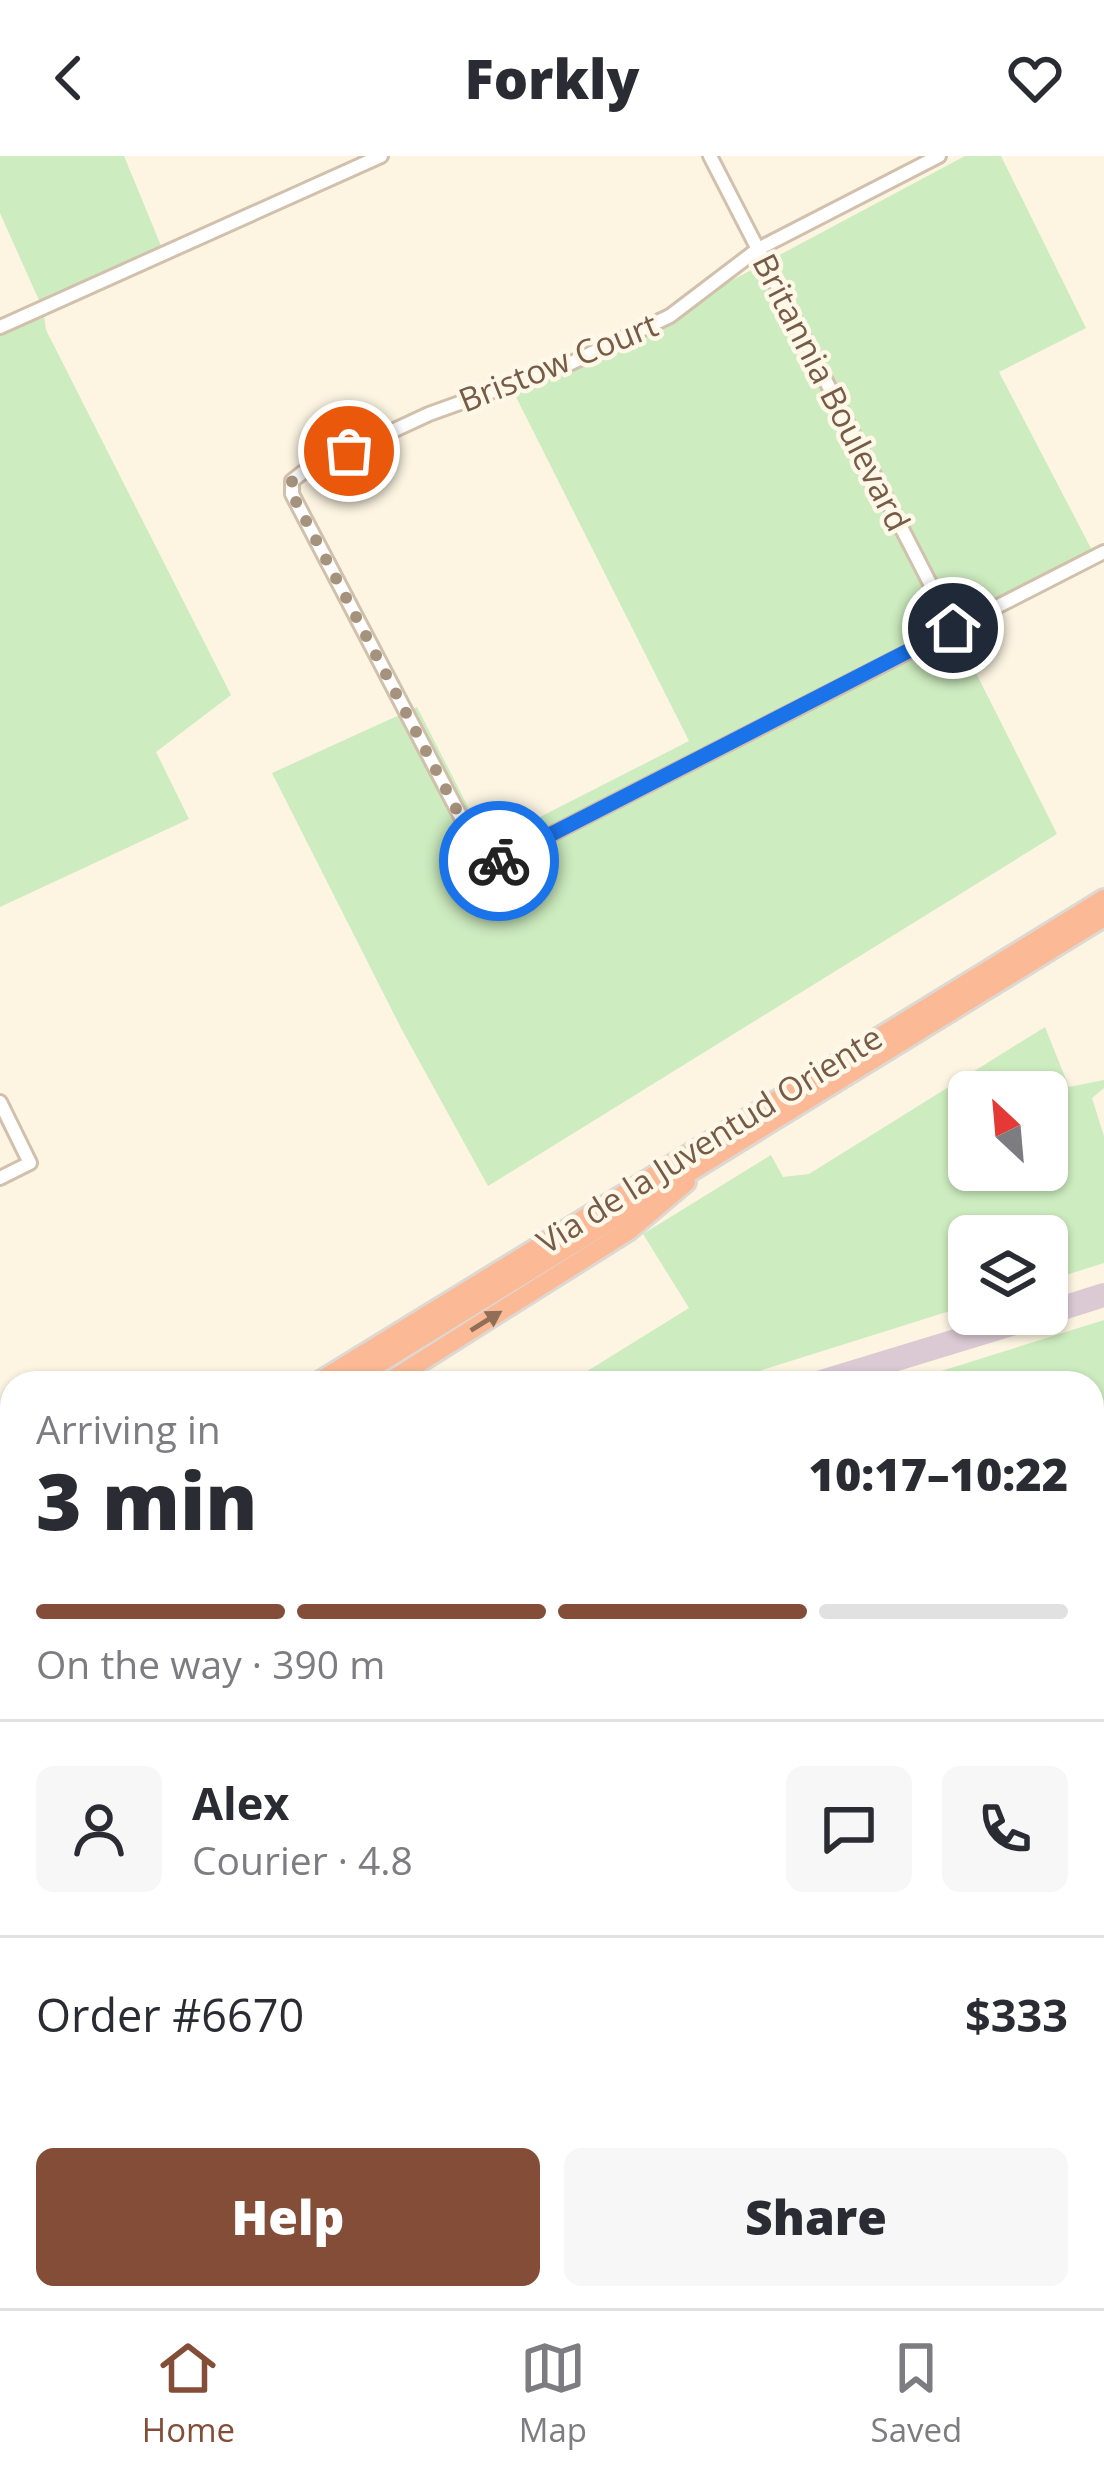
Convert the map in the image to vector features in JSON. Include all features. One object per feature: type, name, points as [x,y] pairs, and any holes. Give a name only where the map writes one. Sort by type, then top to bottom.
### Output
[{"type":"highway","name":"Via de la Juventud Oriente","points":[[366,1371],[719,1152],[1104,899]]},
{"type":"highway","name":"Via de la Juventud Oriente","points":[[337,1371],[1019,959],[1104,917]]},
{"type":"highway","points":[[405,1371],[642,1221],[719,1152]]},
{"type":"street","points":[[0,327],[381,156]]},
{"type":"street","name":"Britannia Boulevard","points":[[710,156],[953,628]]},
{"type":"street","name":"Bristow Court","points":[[939,156],[758,249],[670,316],[571,363],[404,425],[292,481],[292,494],[487,868],[953,628]]},
{"type":"street","points":[[953,628],[1104,552]]},
{"type":"street","points":[[0,1102],[30,1162],[0,1178]]},
{"type":"green space","points":[[0,156],[124,156],[164,253],[43,308],[46,330],[231,695],[156,752],[189,819],[0,907],[0,327],[42,307],[0,213]]},
{"type":"green space","points":[[965,156],[1001,156],[1086,328],[999,372],[1095,556],[954,629],[1057,834],[488,1186],[402,1030],[272,773],[417,707],[487,844],[689,741],[510,385],[697,299]]},
{"type":"green space","points":[[1045,1027],[1063,1071],[974,1071]]},
{"type":"green space","points":[[1104,1080],[1104,1088],[1092,1098],[1104,1136],[1104,1263],[1068,1274],[1068,1215],[948,1215],[948,1312],[759,1371],[587,1371],[689,1308],[643,1234],[771,1155],[783,1177],[809,1174],[948,1087],[948,1191],[1068,1191],[1068,1084]]},
{"type":"green space","points":[[1104,1320],[1104,1371],[941,1371]]},
{"type":"taxiway","points":[[1068,1306],[1104,1295]]},
{"type":"taxiway","points":[[857,1371],[975,1335]]},
{"type":"way so far","points":[[349,451],[302,473],[292,481],[292,494],[487,868],[499,861]]},
{"type":"route","points":[[499,861],[953,628]]}]
